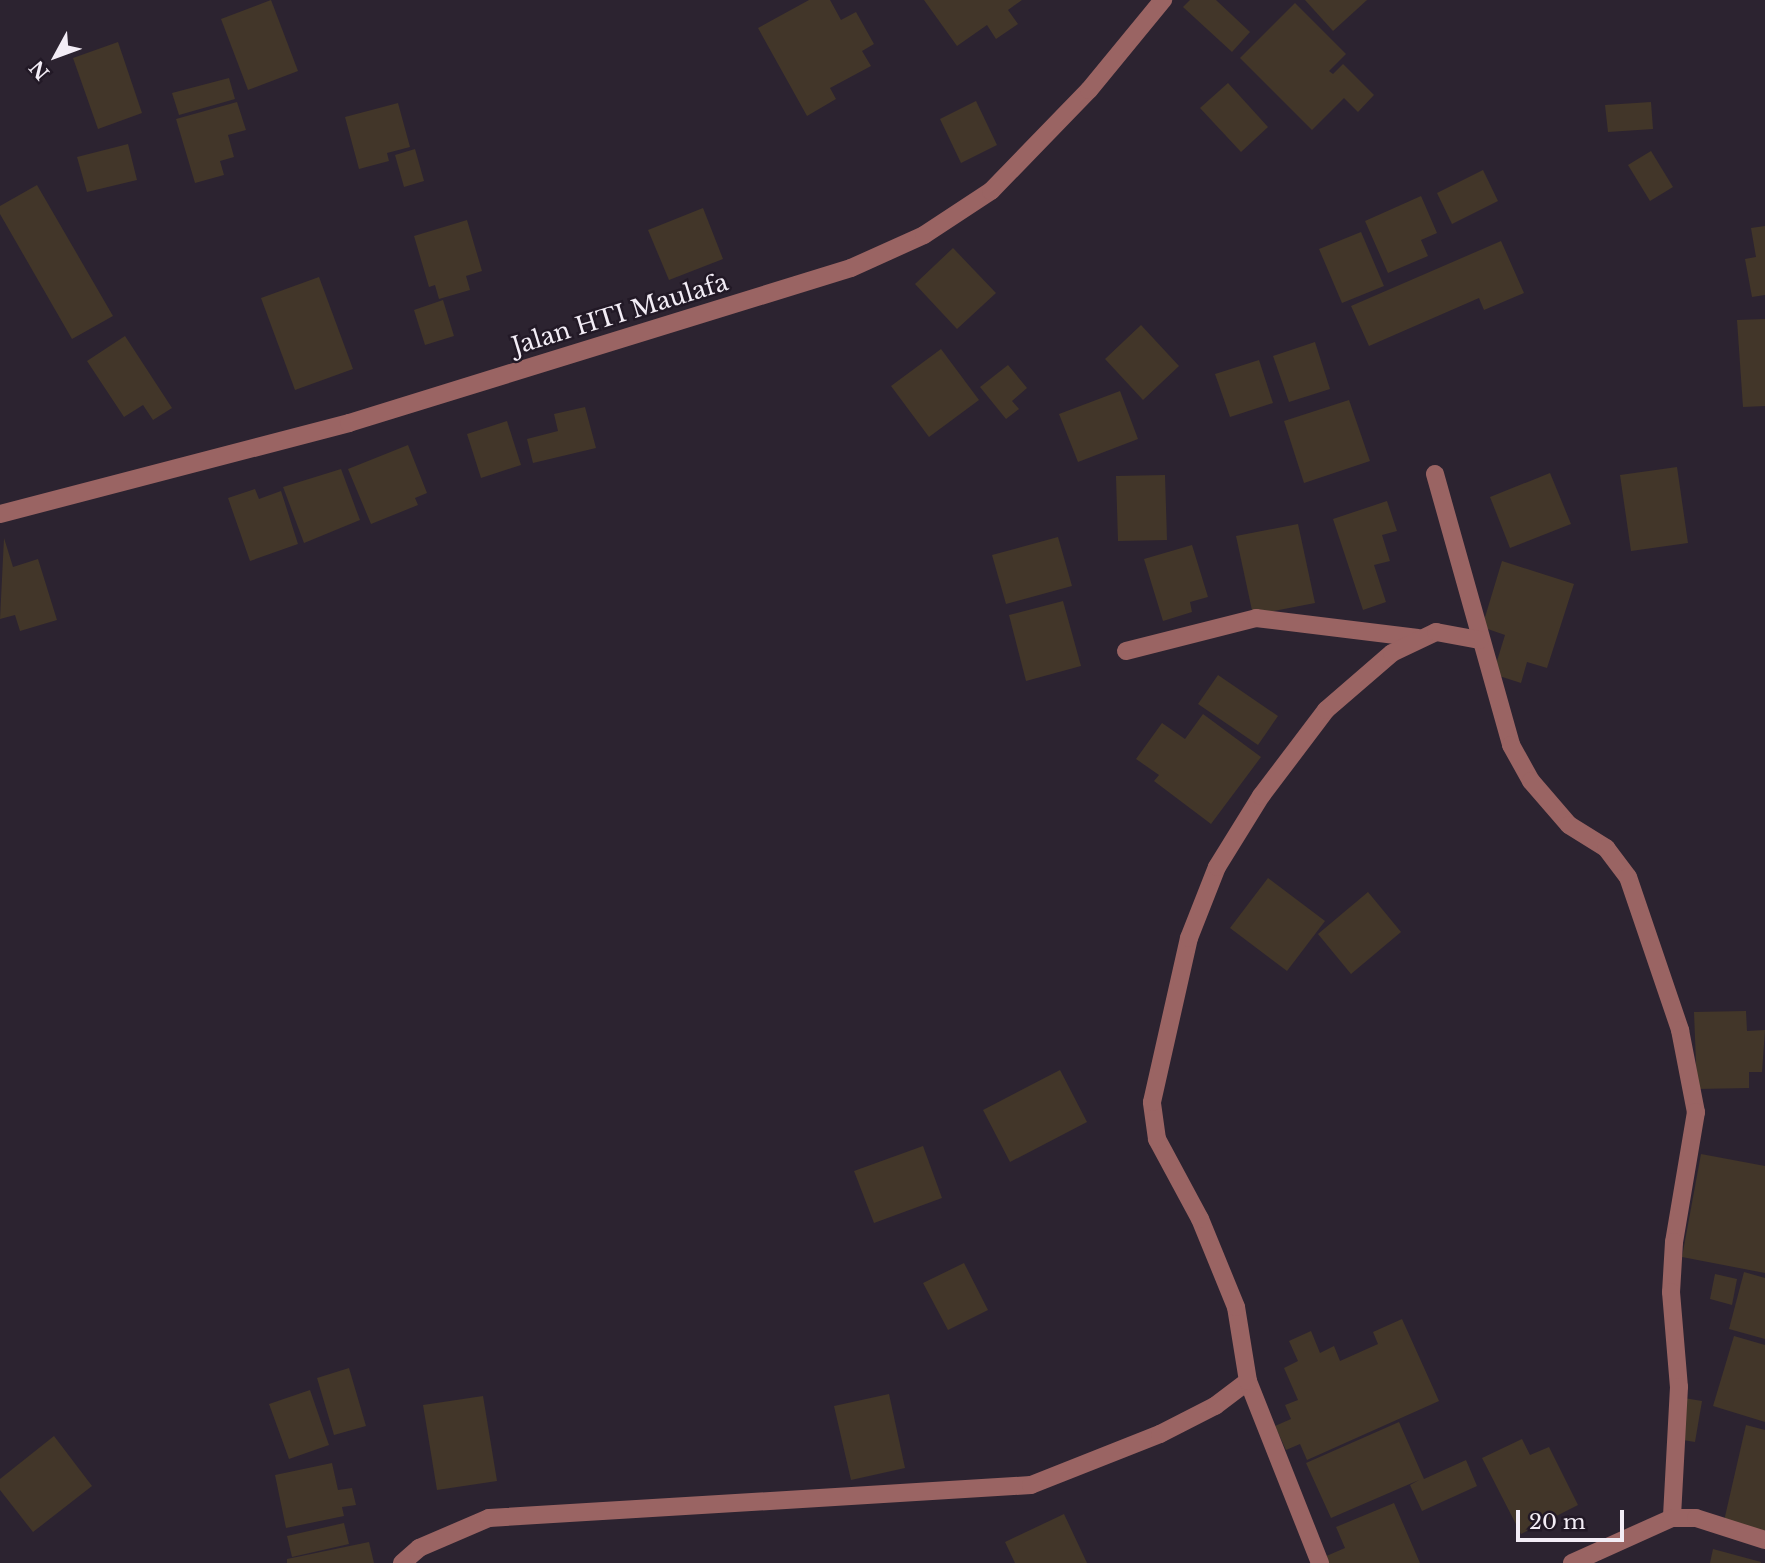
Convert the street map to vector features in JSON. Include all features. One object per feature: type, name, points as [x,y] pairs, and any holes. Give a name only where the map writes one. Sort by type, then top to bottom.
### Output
[{"type":"street","name":"Jalan HTI Maulafa","points":[[0,514],[349,423],[851,268],[924,236],[991,191],[1089,90],[1163,0]]},
{"type":"street","points":[[1435,474],[1479,640],[1511,746],[1531,781],[1569,825],[1606,848],[1628,877],[1680,1030],[1696,1112],[1672,1280],[1679,1387],[1672,1518]]},
{"type":"street","points":[[1126,651],[1256,618],[1418,638],[1448,632],[1479,640]]},
{"type":"street","points":[[1320,1563],[1248,1381],[1236,1307],[1152,1123],[1181,968],[1217,867],[1261,796],[1326,710],[1392,653],[1418,638]]},
{"type":"street","points":[[402,1563],[419,1548],[489,1518],[1031,1485],[1160,1434],[1215,1406],[1248,1381]]},
{"type":"street","points":[[1572,1563],[1672,1518],[1696,1518],[1765,1541]]},
{"type":"building","points":[[271,0],[298,71],[248,90],[221,19]]},
{"type":"building","points":[[809,0],[830,0],[841,20],[856,12],[874,44],[862,51],[871,66],[830,88],[836,99],[807,116],[758,28]]},
{"type":"building","points":[[924,0],[1022,0],[1008,10],[1018,24],[996,39],[987,25],[957,46]]},
{"type":"building","points":[[1190,0],[1216,0],[1250,32],[1232,52],[1183,7]]},
{"type":"building","points":[[1305,0],[1367,0],[1333,31]]},
{"type":"building","points":[[1295,3],[1346,54],[1329,71],[1333,74],[1343,64],[1374,95],[1358,112],[1344,98],[1312,130],[1240,58]]},
{"type":"building","points":[[118,42],[142,113],[98,129],[73,58]]},
{"type":"building","points":[[229,78],[235,99],[179,115],[172,93]]},
{"type":"building","points":[[1228,83],[1268,127],[1241,152],[1200,108]]},
{"type":"building","points":[[976,101],[997,145],[961,163],[940,119]]},
{"type":"building","points":[[237,102],[246,130],[228,135],[234,157],[220,161],[224,175],[195,183],[176,119]]},
{"type":"building","points":[[1651,102],[1653,129],[1608,132],[1605,105]]},
{"type":"building","points":[[398,103],[410,147],[387,153],[389,161],[359,169],[345,117]]},
{"type":"building","points":[[128,144],[137,180],[87,192],[77,157]]},
{"type":"building","points":[[415,149],[424,181],[404,187],[395,155]]},
{"type":"building","points":[[1651,151],[1673,187],[1650,201],[1628,165]]},
{"type":"building","points":[[1483,170],[1498,201],[1452,224],[1437,193]]},
{"type":"building","points":[[37,185],[113,316],[72,339],[0,214],[0,206]]},
{"type":"building","points":[[1421,196],[1437,233],[1421,240],[1428,256],[1388,273],[1365,221]]},
{"type":"building","points":[[703,208],[723,259],[669,280],[648,230]]},
{"type":"building","points":[[467,220],[482,271],[466,276],[470,290],[439,299],[435,285],[429,287],[414,236]]},
{"type":"building","points":[[1765,226],[1765,295],[1752,297],[1745,259],[1756,257],[1751,228]]},
{"type":"building","points":[[1361,232],[1384,286],[1342,303],[1319,249]]},
{"type":"building","points":[[1501,241],[1524,293],[1484,310],[1479,298],[1369,346],[1351,306]]},
{"type":"building","points":[[953,248],[996,293],[957,329],[915,284]]},
{"type":"building","points":[[319,277],[353,369],[295,390],[261,298]]},
{"type":"building","points":[[443,300],[454,336],[425,345],[414,310]]},
{"type":"building","points":[[1765,319],[1765,406],[1743,407],[1737,320]]},
{"type":"building","points":[[1141,325],[1179,366],[1143,400],[1105,359]]},
{"type":"building","points":[[125,336],[172,408],[153,420],[143,405],[124,417],[87,361]]},
{"type":"building","points":[[1315,342],[1330,389],[1289,402],[1273,356]]},
{"type":"building","points":[[941,349],[979,400],[929,437],[891,386]]},
{"type":"building","points":[[1259,360],[1273,403],[1230,417],[1215,374]]},
{"type":"building","points":[[1008,365],[1027,388],[1012,401],[1019,409],[1006,419],[980,387]]},
{"type":"building","points":[[1120,391],[1138,439],[1078,462],[1059,414]]},
{"type":"building","points":[[1349,400],[1370,461],[1304,483],[1284,421]]},
{"type":"building","points":[[585,407],[596,448],[533,463],[527,439],[558,431],[554,414]]},
{"type":"building","points":[[507,421],[521,465],[481,478],[467,434]]},
{"type":"building","points":[[408,445],[427,493],[415,498],[418,505],[371,524],[348,469]]},
{"type":"building","points":[[1677,467],[1688,543],[1631,551],[1620,475]]},
{"type":"building","points":[[341,469],[360,520],[304,543],[283,487]]},
{"type":"building","points":[[1550,473],[1571,524],[1510,548],[1490,497]]},
{"type":"building","points":[[1165,475],[1167,540],[1118,541],[1116,476]]},
{"type":"building","points":[[255,489],[259,499],[281,491],[298,544],[250,561],[228,498]]},
{"type":"building","points":[[1387,501],[1397,531],[1382,535],[1390,561],[1374,565],[1386,602],[1363,610],[1333,519]]},
{"type":"building","points":[[1298,524],[1315,603],[1253,615],[1236,536]]},
{"type":"building","points":[[1058,537],[1072,586],[1006,604],[992,555]]},
{"type":"building","points":[[4,538],[13,567],[38,559],[57,620],[20,631],[15,615],[0,619]]},
{"type":"building","points":[[1192,545],[1208,597],[1190,602],[1192,612],[1163,621],[1144,559]]},
{"type":"building","points":[[1502,561],[1574,584],[1547,668],[1527,662],[1521,683],[1493,674],[1505,635],[1482,627]]},
{"type":"building","points":[[1063,601],[1081,666],[1026,681],[1009,615]]},
{"type":"building","points":[[1218,675],[1278,716],[1258,745],[1198,704]]},
{"type":"building","points":[[1203,714],[1261,757],[1211,824],[1154,781],[1159,775],[1136,759],[1162,723],[1185,739]]},
{"type":"building","points":[[1268,878],[1325,921],[1287,971],[1230,928]]},
{"type":"building","points":[[1368,892],[1401,932],[1351,974],[1318,934]]},
{"type":"building","points":[[1746,1011],[1747,1031],[1765,1030],[1762,1072],[1749,1072],[1749,1088],[1697,1089],[1694,1012]]},
{"type":"building","points":[[1060,1070],[1087,1122],[1010,1162],[983,1110]]},
{"type":"building","points":[[923,1146],[942,1198],[874,1223],[854,1171]]},
{"type":"building","points":[[1701,1154],[1765,1166],[1765,1273],[1682,1257]]},
{"type":"building","points":[[964,1263],[988,1310],[948,1330],[923,1283]]},
{"type":"building","points":[[1744,1272],[1765,1278],[1765,1339],[1729,1329]]},
{"type":"building","points":[[1715,1274],[1737,1279],[1732,1305],[1710,1299]]},
{"type":"building","points":[[1402,1319],[1439,1401],[1307,1460],[1300,1444],[1286,1450],[1275,1426],[1291,1419],[1285,1405],[1298,1400],[1284,1368],[1298,1361],[1289,1341],[1311,1331],[1320,1353],[1334,1346],[1340,1361],[1378,1344],[1373,1332]]},
{"type":"building","points":[[1734,1336],[1765,1345],[1765,1422],[1713,1406]]},
{"type":"building","points":[[349,1368],[366,1426],[334,1435],[317,1378]]},
{"type":"building","points":[[310,1390],[329,1445],[289,1459],[269,1404]]},
{"type":"building","points":[[889,1394],[905,1468],[851,1480],[834,1406]]},
{"type":"building","points":[[483,1396],[497,1481],[437,1490],[423,1405]]},
{"type":"building","points":[[1684,1398],[1702,1401],[1695,1442],[1677,1439]]},
{"type":"building","points":[[1399,1422],[1424,1479],[1466,1460],[1477,1486],[1422,1511],[1410,1485],[1419,1480],[1331,1518],[1306,1463]]},
{"type":"building","points":[[1746,1425],[1765,1430],[1765,1531],[1724,1521]]},
{"type":"building","points":[[54,1436],[92,1486],[33,1532],[0,1490],[0,1479]]},
{"type":"building","points":[[1522,1439],[1530,1455],[1549,1447],[1578,1505],[1521,1534],[1482,1458]]},
{"type":"building","points":[[332,1463],[338,1490],[352,1488],[356,1505],[342,1507],[344,1516],[286,1528],[275,1475]]},
{"type":"building","points":[[1394,1503],[1420,1563],[1326,1563],[1324,1557],[1345,1548],[1336,1527]]},
{"type":"building","points":[[1064,1514],[1087,1563],[1015,1563],[1005,1542]]},
{"type":"building","points":[[344,1523],[349,1544],[292,1557],[287,1536]]},
{"type":"building","points":[[369,1542],[374,1563],[287,1563],[287,1559]]},
{"type":"building","points":[[1713,1549],[1761,1562],[1761,1563],[1710,1563]]}]
